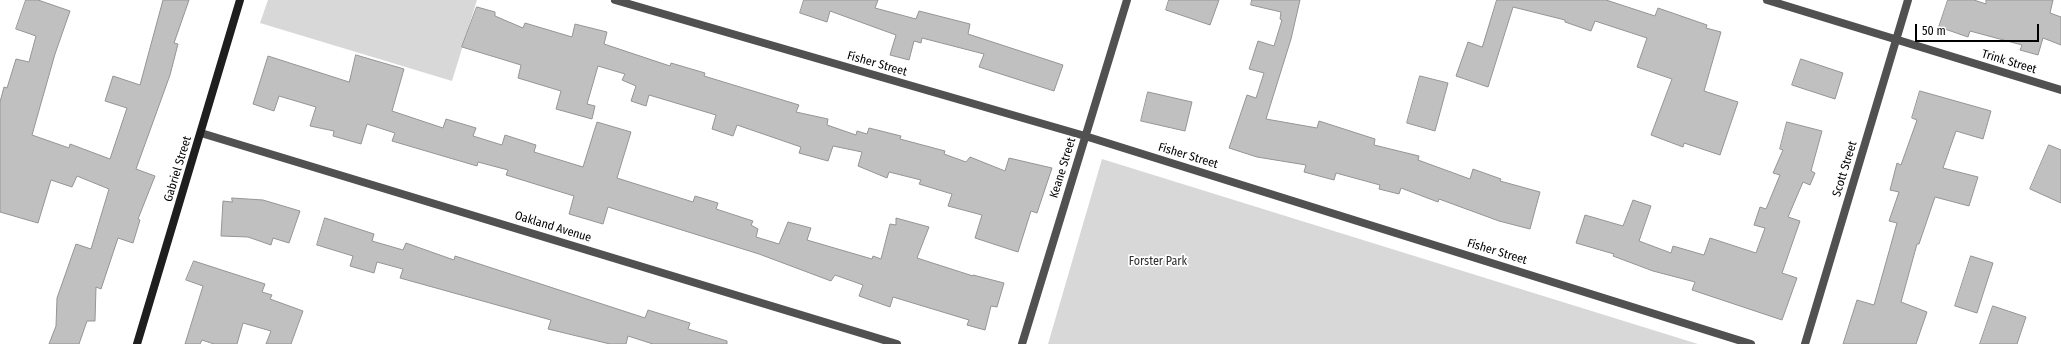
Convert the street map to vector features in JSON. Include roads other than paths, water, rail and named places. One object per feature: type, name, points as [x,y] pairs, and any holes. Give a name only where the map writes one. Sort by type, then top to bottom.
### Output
[{"type":"street","name":"Gabriel Street","points":[[137,344],[240,0]]},
{"type":"street","name":"Fisher Street","points":[[615,0],[1085,136],[1751,344]]},
{"type":"street","name":"Keane Street","points":[[1022,344],[1127,0]]},
{"type":"street","name":"Trink Street","points":[[1767,0],[2061,90]]},
{"type":"street","name":"Scott Street","points":[[1805,344],[1908,0]]},
{"type":"street","name":"Oakland Avenue","points":[[201,133],[898,344]]},
{"type":"park label","name":"Forster Park","points":[[1158,262]]}]
